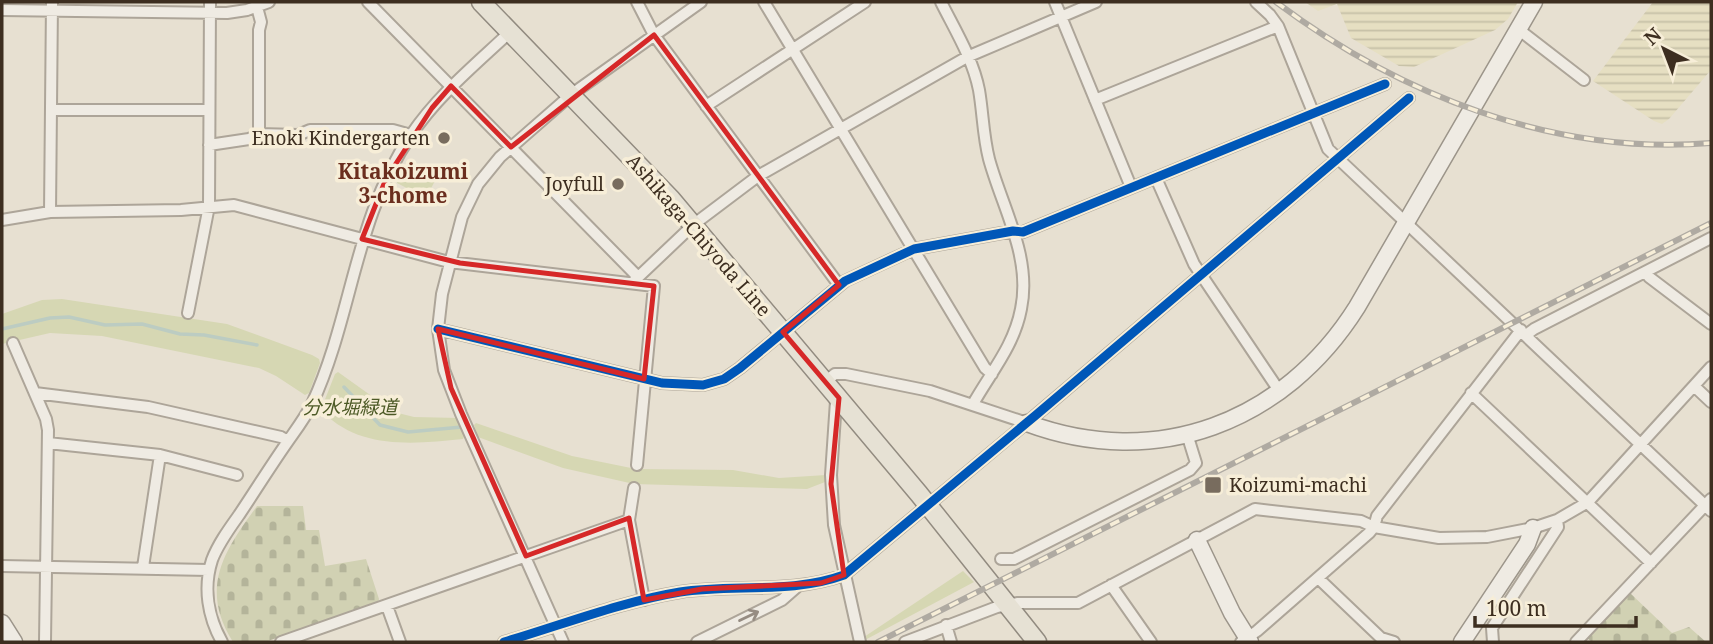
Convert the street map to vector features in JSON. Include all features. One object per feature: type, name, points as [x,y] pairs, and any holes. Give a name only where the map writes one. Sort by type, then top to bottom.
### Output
[{"type":"main road","name":"Ashikaga-Chiyoda Line","points":[[481,2],[634,159],[693,225],[826,381],[1037,642]]},
{"type":"street","points":[[2,10],[52,6],[210,7],[237,12],[269,2]]},
{"type":"street","points":[[368,2],[511,147],[635,280]]},
{"type":"street","points":[[637,2],[654,35],[839,285]]},
{"type":"street","points":[[563,642],[451,388],[439,350],[438,329],[442,294],[462,217],[488,171],[511,147],[572,94],[701,2]]},
{"type":"street","points":[[764,2],[985,368],[992,374]]},
{"type":"street","points":[[706,106],[865,2]]},
{"type":"street","points":[[942,2],[979,89],[989,161],[1013,231],[1021,265],[1023,299],[1016,329],[1008,348],[973,404]]},
{"type":"street","points":[[1055,2],[1131,187]]},
{"type":"street","points":[[635,280],[693,225],[758,176],[967,57],[1096,2]]},
{"type":"street","points":[[1256,2],[1278,26],[1328,149],[1640,444],[1709,505],[1576,642]]},
{"type":"street","points":[[826,381],[835,374],[846,374],[930,391],[1064,435],[1096,441],[1166,440],[1230,420],[1280,392],[1319,359],[1336,338],[1357,307],[1534,2]]},
{"type":"street","points":[[50,212],[52,6]]},
{"type":"street","points":[[188,313],[209,206],[210,7]]},
{"type":"street","points":[[257,7],[261,22],[258,44],[258,135]]},
{"type":"street","points":[[1095,100],[1278,26]]},
{"type":"street","points":[[1518,29],[1584,80]]},
{"type":"street","points":[[222,642],[210,612],[209,570],[220,544],[311,407],[330,359],[362,239],[374,205],[411,135],[451,86],[510,32]]},
{"type":"street","points":[[438,329],[662,383],[702,385],[724,379],[740,369],[839,285],[914,249],[1013,231],[1023,232],[1385,84]]},
{"type":"street","points":[[505,642],[644,600],[702,589],[798,586],[821,583],[844,575],[1409,98]]},
{"type":"street","points":[[52,110],[209,110]]},
{"type":"street","points":[[209,145],[249,139],[258,135],[298,135],[310,130],[393,130],[411,135]]},
{"type":"street","points":[[1156,177],[1194,264],[1280,392]]},
{"type":"street","points":[[2,220],[50,212],[181,210],[234,205],[449,262],[635,280],[654,286],[637,465]]},
{"type":"street","points":[[1197,540],[1246,641],[1374,527],[1377,516],[1471,393],[1524,333],[1711,238]]},
{"type":"street","points":[[1646,272],[1711,324]]},
{"type":"street","points":[[13,343],[46,419],[48,443],[45,642]]},
{"type":"street","points":[[905,642],[983,611],[1008,605],[1073,604],[1258,508],[1361,521],[1374,527],[1439,538],[1487,537],[1533,528],[1557,520],[1588,502],[1711,367]]},
{"type":"street","points":[[1694,386],[1711,402]]},
{"type":"street","points":[[35,393],[157,409],[281,437],[288,441]]},
{"type":"street","points":[[1471,393],[1651,563]]},
{"type":"street","points":[[839,398],[836,401],[831,484],[834,526],[860,642]]},
{"type":"street","points":[[1001,559],[1014,559],[1190,470],[1196,463],[1187,434]]},
{"type":"street","points":[[48,443],[160,454],[237,475]]},
{"type":"street","points":[[143,567],[160,454]]},
{"type":"street","points":[[634,488],[629,520],[644,600]]},
{"type":"street","points":[[281,642],[629,520]]},
{"type":"street","points":[[1493,642],[1492,628],[1558,527],[1557,520]]},
{"type":"street","points":[[1462,642],[1527,544],[1533,528]]},
{"type":"street","points":[[2,566],[209,570]]},
{"type":"street","points":[[1510,570],[1524,578]]},
{"type":"street","points":[[1318,579],[1379,640],[1394,642]]},
{"type":"street","points":[[1111,585],[1151,642]]},
{"type":"street","points":[[697,642],[782,600],[798,586]]},
{"type":"street","points":[[387,606],[400,642]]},
{"type":"street","points":[[2,623],[14,642]]},
{"type":"street","points":[[946,625],[951,642]]},
{"type":"highlighted area","points":[[654,35],[839,285],[783,332],[839,398],[831,484],[844,575],[821,583],[702,589],[644,600],[629,518],[526,556],[451,388],[438,329],[644,379],[654,286],[460,263],[362,239],[386,179],[432,108],[451,86],[511,147]]},
{"type":"shaded area","points":[[1305,2],[1518,2],[1508,19],[1495,30],[1414,67],[1399,66],[1351,38],[1337,4],[1318,11]]},
{"type":"shaded area","points":[[1653,2],[1711,2],[1711,70],[1662,124],[1593,81]]},
{"type":"green space","points":[[408,160],[438,175],[426,198],[397,183]]},
{"type":"green space","name":"分水堀緑道","points":[[62,299],[227,324],[312,355],[319,359],[320,363],[309,393],[305,395],[259,368],[102,336],[50,333],[2,344],[2,314],[42,300]]},
{"type":"green space","name":"分水堀緑道","points":[[338,372],[394,412],[414,417],[459,418],[466,432],[463,439],[407,443],[371,439],[354,433],[323,412],[322,407]]},
{"type":"green space","points":[[476,423],[572,456],[636,469],[733,470],[779,478],[826,475],[825,482],[807,489],[634,484],[563,468],[478,437],[474,425]]},
{"type":"green space","points":[[257,506],[303,506],[306,530],[319,530],[325,566],[366,559],[378,603],[265,642],[233,642],[223,622],[217,587],[226,555]]},
{"type":"green space","points":[[963,571],[974,582],[865,640],[864,637]]},
{"type":"green space","points":[[1630,593],[1672,633],[1689,627],[1706,642],[1592,642],[1587,638]]},
{"type":"waterway","points":[[2,329],[50,318],[69,317],[105,325],[142,324],[180,334],[204,335],[257,345]]},
{"type":"waterway","points":[[344,387],[380,425],[408,432],[462,427]]},
{"type":"railway","points":[[1276,2],[1374,65],[1427,91],[1481,112],[1537,129],[1594,140],[1652,144],[1711,143]]},
{"type":"railway","points":[[878,642],[1711,223]]},
{"type":"cycle path","points":[[438,329],[662,383],[703,385],[724,379],[740,368],[845,281],[914,249],[1013,231],[1023,232],[1385,84]]},
{"type":"cycle path","points":[[504,642],[658,596],[700,590],[804,585],[844,575],[1409,98]]},
{"type":"place","name":"Enoki Kindergarten","points":[[444,138]]},
{"type":"place","name":"Joyfull","points":[[618,184]]},
{"type":"place","name":"Koizumi-machi","points":[[1213,485]]},
{"type":"district","name":"Kitakoizumi 3-chome","points":[[403,183]]}]
